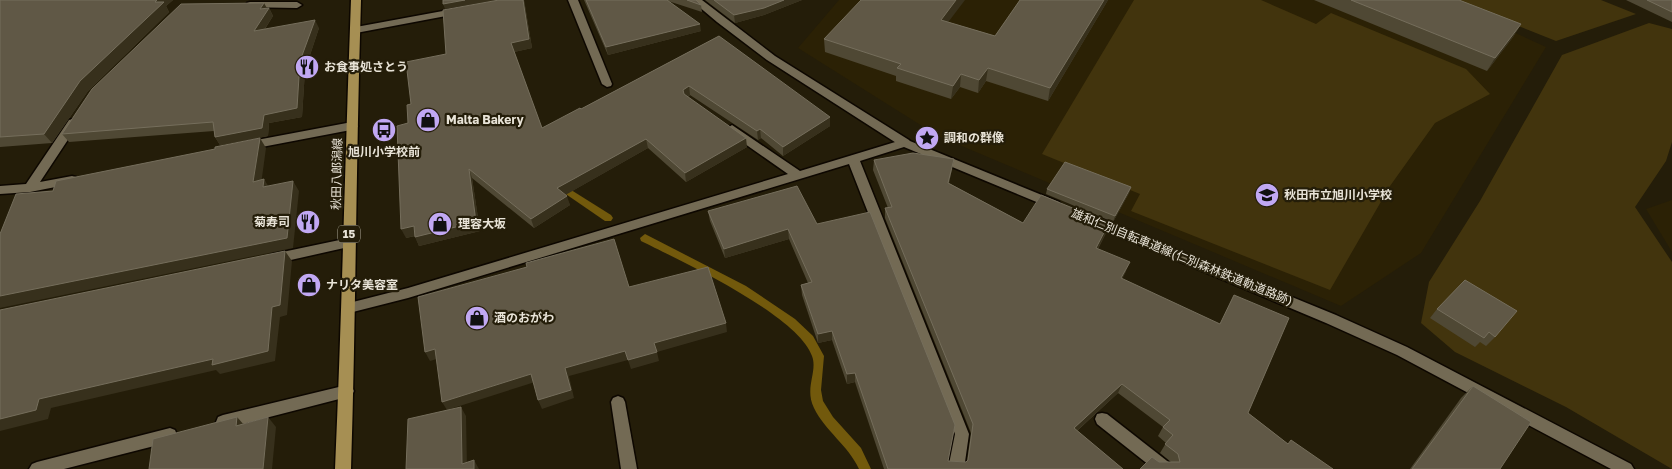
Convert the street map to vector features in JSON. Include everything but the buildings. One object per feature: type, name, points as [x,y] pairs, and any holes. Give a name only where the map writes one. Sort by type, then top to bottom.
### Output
[{"type":"main road","name":"秋田八郎潟線","points":[[343,469],[347,391],[356,0]]},
{"type":"street","points":[[574,0],[607,84]]},
{"type":"street","name":"雄和仁別自転車道線(仁別森林鉄道軌道路跡)","points":[[696,0],[722,23],[777,61],[906,143],[1064,209]]},
{"type":"street","points":[[240,5],[297,5]]},
{"type":"street","points":[[356,30],[468,10]]},
{"type":"street","points":[[30,188],[77,117]]},
{"type":"street","points":[[721,121],[798,175]]},
{"type":"street","points":[[235,149],[352,126]]},
{"type":"street","points":[[349,308],[408,293],[906,143]]},
{"type":"street","points":[[853,159],[962,434],[956,469]]},
{"type":"street","points":[[0,190],[30,188],[88,176]]},
{"type":"street","name":"雄和仁別自転車道線(仁別森林鉄道軌道路跡)","points":[[1083,217],[1331,319],[1402,351],[1626,469]]},
{"type":"street","points":[[262,261],[349,244]]},
{"type":"street","points":[[206,426],[347,391]]},
{"type":"street","points":[[618,402],[629,469]]},
{"type":"street","points":[[1102,419],[1166,469]]},
{"type":"street","points":[[36,469],[187,431]]},
{"type":"shaded area","name":"秋田市立旭川小学校","points":[[839,0],[1443,0],[1546,47],[1421,253],[1341,306],[938,136],[798,48]]},
{"type":"shaded area","points":[[1134,0],[1261,0],[1316,24],[1331,13],[1466,69],[1490,94],[1435,123],[1390,186],[1330,290],[1131,211],[1140,194],[1042,154]]},
{"type":"shaded area","points":[[1453,0],[1601,0],[1636,14],[1556,41]]},
{"type":"shaded area","points":[[1649,23],[1672,29],[1672,142],[1666,161],[1635,207],[1672,262],[1672,469],[1566,407],[1455,352],[1421,323],[1429,282],[1480,201],[1562,55]]},
{"type":"shaded area","points":[[1672,200],[1672,252],[1646,209]]},
{"type":"waterway","points":[[560,186],[608,218]]},
{"type":"waterway","points":[[645,238],[742,289],[792,323],[809,339],[819,361],[815,390],[817,401],[824,414],[853,446],[865,469]]},
{"type":"place","name":"お食事処さとう","points":[[307,67]]},
{"type":"place","name":"Malta Bakery","points":[[428,120]]},
{"type":"place","name":"旭川小学校前","points":[[384,130]]},
{"type":"place","name":"調和の群像","points":[[927,138]]},
{"type":"place","name":"秋田市立旭川小学校","points":[[1267,195]]},
{"type":"place","name":"菊寿司","points":[[308,222]]},
{"type":"place","name":"理容大坂","points":[[440,224]]},
{"type":"place","name":"ナリタ美容室","points":[[309,285]]},
{"type":"place","name":"酒のおがわ","points":[[477,318]]}]
